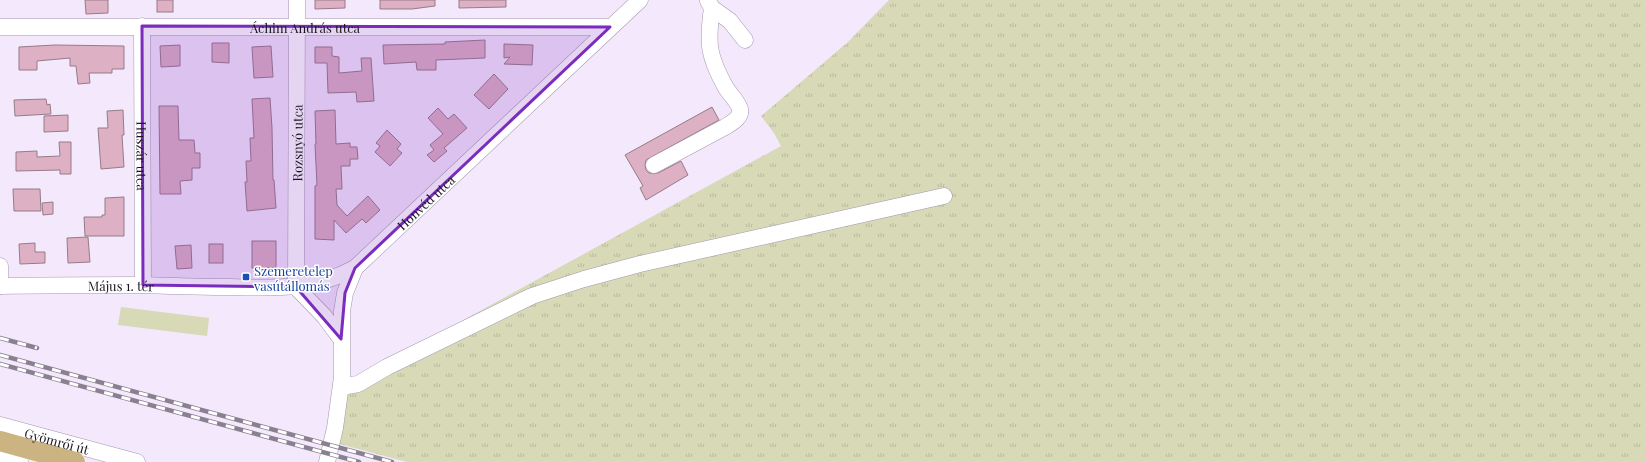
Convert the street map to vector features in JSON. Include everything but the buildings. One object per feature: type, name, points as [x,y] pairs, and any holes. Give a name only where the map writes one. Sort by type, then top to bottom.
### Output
[{"type":"main road","points":[[0,441],[76,462]]},
{"type":"street","name":"Rozsnyó utca","points":[[296,287],[297,0]]},
{"type":"street","name":"Honvéd utca","points":[[327,462],[344,394],[341,339],[342,311],[344,299],[355,268],[640,0]]},
{"type":"street","points":[[709,4],[730,21],[745,40]]},
{"type":"street","points":[[654,165],[725,127],[734,121],[740,114],[740,108],[726,88],[710,54],[708,34],[709,4]]},
{"type":"street","name":"Huszár utca","points":[[142,26],[143,285]]},
{"type":"street","name":"Áchim András utca","points":[[0,27],[610,27]]},
{"type":"street","points":[[344,394],[358,384],[387,368],[532,296],[584,278],[640,264],[944,196]]},
{"type":"street","points":[[0,266],[0,286]]},
{"type":"street","points":[[296,287],[320,283],[339,277],[355,268]]},
{"type":"street","name":"Május 1. tér","points":[[0,286],[143,285],[242,288],[296,287]]},
{"type":"street","points":[[296,287],[324,316],[341,339]]},
{"type":"street","name":"Gyömrői út","points":[[0,425],[137,462]]},
{"type":"street","points":[[0,456],[20,462]]},
{"type":"highlighted area","points":[[142,26],[610,27],[355,268],[345,293],[341,339],[296,287],[143,285]]},
{"type":"green space","points":[[889,0],[1646,0],[1646,462],[407,462],[332,442],[341,387],[781,146],[774,133],[761,116],[848,42]]},
{"type":"green space","points":[[121,307],[209,318],[207,336],[118,325]]},
{"type":"railway","points":[[0,338],[37,348]]},
{"type":"railway","points":[[0,355],[392,462]]},
{"type":"railway","points":[[0,364],[359,462]]},
{"type":"place","name":"Szemeretelep vasútállomás","points":[[246,277]]}]
